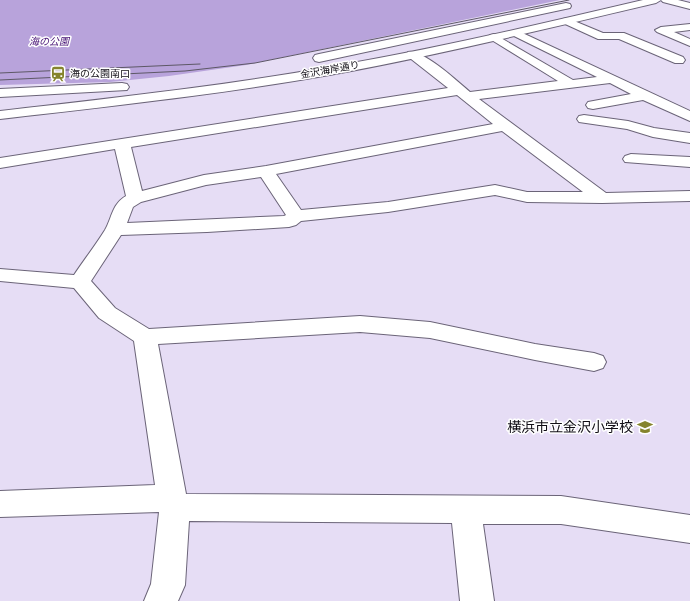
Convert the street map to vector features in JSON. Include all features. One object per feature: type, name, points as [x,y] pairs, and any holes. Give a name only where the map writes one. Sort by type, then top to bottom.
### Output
[{"type":"street","name":"金沢海岸通り","points":[[0,115],[233,86],[334,70],[412,56],[656,0]]},
{"type":"street","points":[[666,0],[690,6]]},
{"type":"street","points":[[308,60],[579,3]]},
{"type":"street","points":[[566,21],[602,37],[620,35],[679,60]]},
{"type":"street","points":[[690,27],[661,30],[690,43]]},
{"type":"street","points":[[516,32],[690,117]]},
{"type":"street","points":[[494,37],[571,84]]},
{"type":"street","points":[[412,56],[420,59],[505,126],[602,198]]},
{"type":"street","points":[[0,163],[463,93],[613,79]]},
{"type":"street","points":[[0,100],[56,97],[195,80]]},
{"type":"street","points":[[0,93],[158,85]]},
{"type":"street","points":[[593,105],[645,94]]},
{"type":"street","points":[[584,119],[628,125],[653,132],[690,138]]},
{"type":"street","points":[[80,282],[115,229],[125,204],[135,198],[204,180],[266,171],[505,126]]},
{"type":"street","points":[[122,144],[135,198]]},
{"type":"street","points":[[631,159],[690,162]]},
{"type":"street","points":[[266,171],[296,216]]},
{"type":"street","points":[[115,229],[207,226],[289,221],[296,216],[388,207],[495,190],[527,197],[602,198],[690,196]]},
{"type":"street","points":[[0,275],[80,282],[107,313],[145,338],[360,324],[430,330],[535,352],[594,362]]},
{"type":"street","points":[[145,338],[173,503],[168,585],[161,601]]},
{"type":"street","points":[[0,504],[173,503],[466,510],[566,510],[690,529]]},
{"type":"street","points":[[466,510],[476,601]]},
{"type":"green space","name":"海の公園","points":[[0,0],[560,0],[246,65],[169,76],[110,82],[0,85]]},
{"type":"tram line","points":[[0,80],[185,71],[255,63],[569,0]]},
{"type":"tram line","points":[[0,73],[200,64]]},
{"type":"place","name":"海の公園南口","points":[[58,74]]},
{"type":"place","name":"横浜市立金沢小学校","points":[[645,427]]}]
